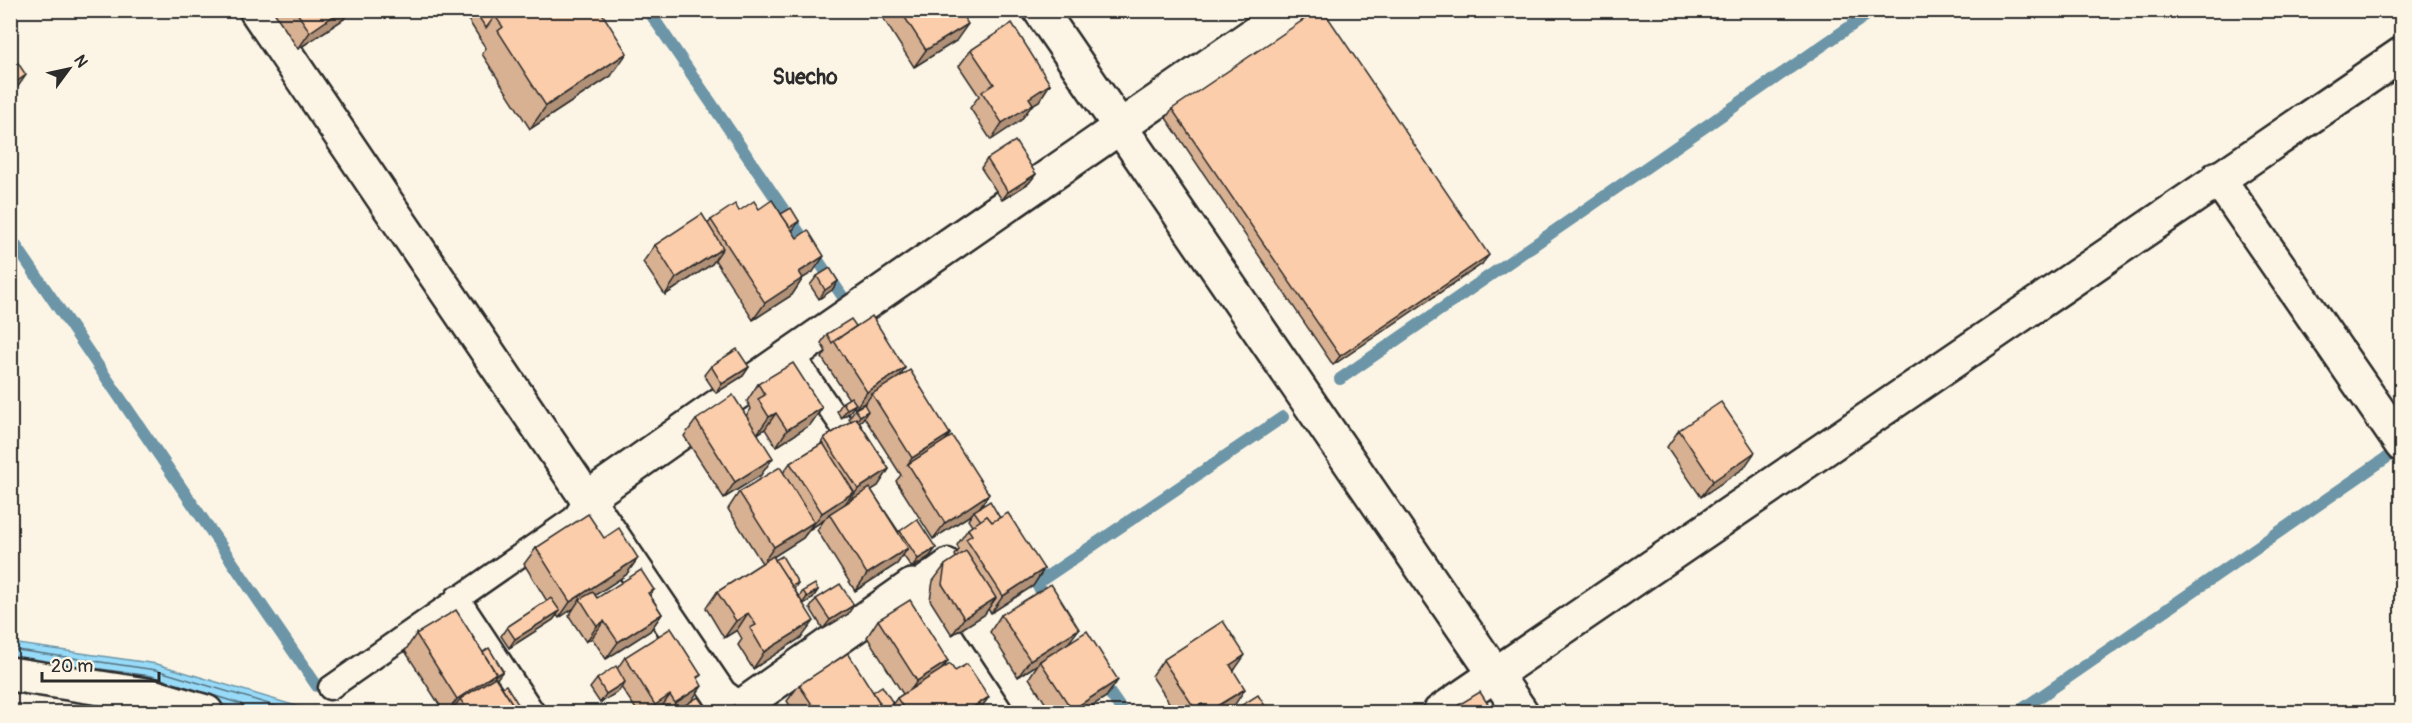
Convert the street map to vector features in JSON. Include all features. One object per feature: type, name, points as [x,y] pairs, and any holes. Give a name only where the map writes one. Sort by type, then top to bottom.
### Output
[{"type":"street","points":[[256,10],[585,499],[720,695],[741,710],[912,586],[995,712]]},
{"type":"street","points":[[1040,10],[1521,712]]},
{"type":"street","points":[[585,499],[1289,10]]},
{"type":"street","points":[[1440,712],[2402,54]]},
{"type":"street","points":[[2218,178],[2397,439]]},
{"type":"street","points":[[10,674],[152,696],[206,712]]},
{"type":"lane","points":[[792,354],[841,425]]},
{"type":"lane","points":[[330,688],[457,597],[574,518],[585,499]]},
{"type":"lane","points":[[912,586],[948,560]]},
{"type":"lane","points":[[457,597],[533,712]]},
{"type":"water","points":[[11,643],[157,664],[316,712],[248,712],[150,682],[11,663]]},
{"type":"building","points":[[295,10],[342,10],[310,32]]},
{"type":"building","points":[[474,10],[500,10],[501,12],[486,28]]},
{"type":"building","points":[[503,10],[600,10],[627,53],[546,106],[498,31],[503,27],[495,16]]},
{"type":"building","points":[[900,10],[959,10],[968,24],[926,50]]},
{"type":"building","points":[[1318,10],[1323,10],[1489,255],[1340,356],[1172,109]]},
{"type":"building","points":[[1012,23],[1050,84],[1029,98],[1033,104],[1002,123],[982,92],[994,84],[971,50]]},
{"type":"building","points":[[10,51],[26,75],[10,86]]},
{"type":"building","points":[[1015,141],[1036,174],[1008,192],[987,159]]},
{"type":"building","points":[[772,200],[797,238],[808,230],[824,256],[799,272],[803,278],[765,303],[711,220],[735,204],[739,211],[754,201],[759,209]]},
{"type":"building","points":[[791,208],[799,221],[790,227],[781,214]]},
{"type":"building","points":[[702,214],[723,248],[676,278],[655,245]]},
{"type":"building","points":[[830,268],[838,281],[825,290],[817,276]]},
{"type":"building","points":[[872,316],[905,368],[867,392],[834,341]]},
{"type":"building","points":[[851,319],[856,326],[832,343],[827,334]]},
{"type":"building","points":[[737,349],[749,367],[722,384],[711,366]]},
{"type":"building","points":[[793,363],[822,408],[787,430],[776,413],[769,417],[758,399],[765,395],[758,384]]},
{"type":"building","points":[[910,370],[950,434],[912,458],[872,394]]},
{"type":"building","points":[[733,395],[773,458],[735,482],[696,420]]},
{"type":"building","points":[[851,397],[856,404],[847,409],[843,402]]},
{"type":"building","points":[[1721,402],[1755,452],[1713,481],[1679,430]]},
{"type":"building","points":[[864,404],[868,411],[860,416],[855,409]]},
{"type":"building","points":[[856,418],[889,469],[858,489],[824,438]]},
{"type":"building","points":[[952,436],[989,494],[945,523],[908,464]]},
{"type":"building","points":[[823,443],[854,492],[822,513],[790,463]]},
{"type":"building","points":[[780,467],[814,522],[774,547],[739,492]]},
{"type":"building","points":[[870,488],[908,548],[867,574],[829,514]]},
{"type":"building","points":[[990,501],[1000,518],[992,522],[987,516],[981,521],[974,511]]},
{"type":"building","points":[[1008,513],[1044,569],[1003,596],[966,539],[972,535],[968,529],[987,516],[992,522]]},
{"type":"building","points":[[588,514],[604,538],[619,528],[638,558],[570,602],[536,548]]},
{"type":"building","points":[[917,519],[936,548],[918,559],[900,531]]},
{"type":"building","points":[[966,551],[996,598],[964,618],[942,584],[945,565]]},
{"type":"building","points":[[773,556],[814,621],[764,652],[750,628],[756,625],[748,613],[736,621],[717,592]]},
{"type":"building","points":[[782,556],[798,583],[792,586],[775,560]]},
{"type":"building","points":[[641,570],[654,590],[648,593],[662,614],[618,642],[604,621],[597,626],[580,599],[593,592],[597,598]]},
{"type":"building","points":[[815,584],[818,590],[807,597],[803,591]]},
{"type":"building","points":[[840,584],[854,605],[830,620],[816,599]]},
{"type":"building","points":[[1051,584],[1079,629],[1030,660],[1001,615]]},
{"type":"building","points":[[551,598],[560,611],[515,639],[507,627]]},
{"type":"building","points":[[910,600],[948,661],[917,681],[878,620]]},
{"type":"building","points":[[456,610],[496,673],[457,699],[416,634]]},
{"type":"building","points":[[1223,621],[1245,655],[1230,665],[1245,689],[1207,712],[1202,704],[1195,709],[1163,660]]},
{"type":"building","points":[[671,628],[701,675],[697,677],[702,686],[675,703],[670,695],[655,705],[625,657]]},
{"type":"building","points":[[1087,631],[1118,680],[1072,710],[1040,661]]},
{"type":"building","points":[[489,648],[503,671],[494,676],[496,673],[483,652]]},
{"type":"building","points":[[848,653],[880,703],[865,712],[817,712],[799,685]]},
{"type":"building","points":[[950,664],[955,671],[967,664],[989,697],[965,712],[906,712],[897,698]]},
{"type":"building","points":[[616,666],[625,682],[606,694],[597,679]]},
{"type":"building","points":[[495,677],[518,712],[469,712],[460,699]]},
{"type":"building","points":[[506,685],[521,709],[517,711],[502,687]]},
{"type":"building","points":[[882,686],[893,703],[881,710],[878,706],[880,703],[873,692]]},
{"type":"building","points":[[1480,692],[1493,712],[1447,712]]},
{"type":"building","points":[[1258,695],[1269,712],[1231,712]]},
{"type":"building","points":[[698,697],[709,712],[674,712]]},
{"type":"building","points":[[734,705],[739,712],[722,712]]},
{"type":"waterway","points":[[648,10],[847,303]]},
{"type":"waterway","points":[[1340,379],[1874,10]]},
{"type":"waterway","points":[[10,237],[317,686]]},
{"type":"waterway","points":[[1036,584],[1283,417]]},
{"type":"waterway","points":[[2018,712],[2402,447]]},
{"type":"waterway","points":[[1026,569],[1049,602]]},
{"type":"waterway","points":[[1100,679],[1123,712]]},
{"type":"district","name":"Suecho","points":[[805,77]]}]
